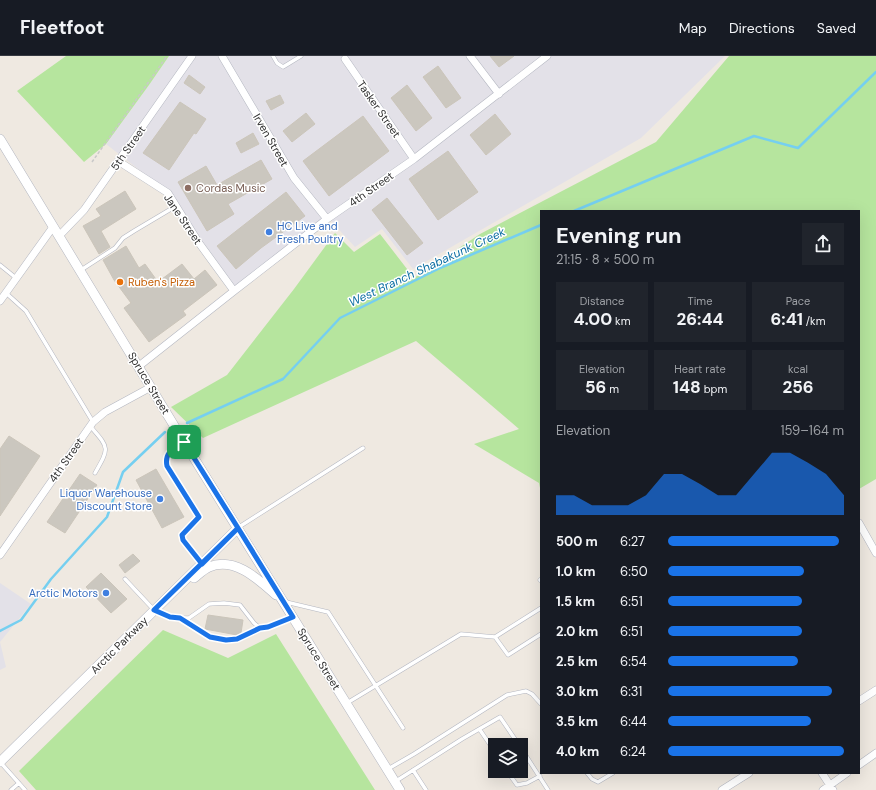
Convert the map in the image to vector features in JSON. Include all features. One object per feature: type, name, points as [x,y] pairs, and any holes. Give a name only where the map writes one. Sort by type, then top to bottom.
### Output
[{"type":"street","name":"5th Street","points":[[59,236],[84,210],[192,56]]},
{"type":"street","name":"Irven Street","points":[[222,56],[294,178],[327,220]]},
{"type":"street","points":[[470,56],[499,94]]},
{"type":"street","name":"4th Street","points":[[139,366],[327,220],[414,159],[547,56]]},
{"type":"street","name":"Tasker Street","points":[[345,59],[414,159]]},
{"type":"street","name":"Spruce Street","points":[[0,139],[184,442],[400,790]]},
{"type":"street","name":"Jane Street","points":[[118,161],[168,194],[199,243],[234,291]]},
{"type":"street","points":[[0,301],[53,227]]},
{"type":"street","name":"4th Street","points":[[0,555],[91,424],[105,412],[151,387]]},
{"type":"street","points":[[860,525],[876,553]]},
{"type":"street","name":"Arctic Parkway","points":[[0,762],[238,528]]},
{"type":"street","points":[[154,610],[200,573],[209,567],[216,565],[235,567],[246,571],[262,582],[283,602]]},
{"type":"street","points":[[860,700],[876,690]]},
{"type":"street","points":[[860,764],[876,753]]},
{"type":"street","points":[[726,789],[748,774]]},
{"type":"street","points":[[822,774],[828,788],[846,774]]},
{"type":"lane","points":[[273,56],[277,63],[283,67],[301,56]]},
{"type":"lane","points":[[80,270],[115,248],[123,238],[134,230],[176,206]]},
{"type":"lane","points":[[0,265],[16,278]]},
{"type":"lane","points":[[6,294],[26,311],[91,424],[105,444],[106,456],[95,473]]},
{"type":"lane","points":[[184,442],[168,453],[165,460],[167,466],[199,517],[182,535],[183,540],[202,564]]},
{"type":"lane","points":[[238,528],[363,448]]},
{"type":"lane","points":[[125,579],[154,610],[170,617],[189,618],[209,604],[224,603],[240,605],[254,623],[260,628]]},
{"type":"lane","points":[[283,602],[328,612],[403,728]]},
{"type":"lane","points":[[346,704],[461,634],[495,637],[540,609]]},
{"type":"lane","points":[[180,618],[210,637],[226,640],[237,639],[260,628],[268,627],[293,617]]},
{"type":"lane","points":[[495,637],[508,655],[540,635]]},
{"type":"lane","points":[[387,769],[414,754],[507,695],[526,690],[537,698],[540,702]]},
{"type":"lane","points":[[395,781],[500,717],[514,738]]},
{"type":"lane","points":[[480,730],[488,742]]},
{"type":"lane","points":[[528,758],[548,790]]},
{"type":"lane","points":[[0,762],[25,790]]},
{"type":"lane","points":[[413,770],[426,790]]},
{"type":"lane","points":[[588,774],[592,780],[598,782],[611,774]]},
{"type":"lane","points":[[512,778],[517,785],[527,783],[540,776]]},
{"type":"lane","points":[[11,790],[19,783]]},
{"type":"path","points":[[92,162],[167,56]]},
{"type":"shaded area","points":[[169,56],[725,56],[641,138],[413,269],[382,229],[355,247],[329,219],[236,288],[165,190],[106,144]]},
{"type":"shaded area","points":[[0,583],[31,604],[0,642]]},
{"type":"shaded area","points":[[0,642],[6,667],[0,670]]},
{"type":"green space","points":[[66,56],[169,56],[106,144],[84,162],[17,91]]},
{"type":"green space","points":[[729,56],[876,56],[876,479],[860,488],[860,210],[540,210],[540,488],[539,483],[474,444],[519,429],[416,341],[203,438],[171,407],[227,375],[294,289],[335,233],[354,252],[380,234],[414,278],[480,234],[656,142]]},
{"type":"green space","points":[[163,630],[228,658],[276,634],[375,790],[36,790],[19,771]]},
{"type":"building","points":[[490,56],[514,56],[499,67]]},
{"type":"building","points":[[438,66],[461,98],[446,108],[423,77]]},
{"type":"building","points":[[189,75],[205,87],[200,94],[184,83]]},
{"type":"building","points":[[407,85],[432,118],[416,131],[391,98]]},
{"type":"building","points":[[280,95],[284,103],[271,110],[266,101]]},
{"type":"building","points":[[180,102],[206,119],[196,134],[194,133],[169,170],[143,153]]},
{"type":"building","points":[[306,113],[315,124],[292,142],[283,131]]},
{"type":"building","points":[[495,114],[511,134],[486,155],[470,135]]},
{"type":"building","points":[[363,116],[389,151],[329,196],[303,161]]},
{"type":"building","points":[[253,133],[259,144],[241,153],[236,143]]},
{"type":"building","points":[[448,151],[478,192],[438,220],[409,179]]},
{"type":"building","points":[[261,160],[272,179],[228,204],[234,214],[207,231],[178,182],[206,166],[217,185]]},
{"type":"building","points":[[125,191],[136,209],[101,231],[110,247],[99,254],[83,226],[101,216],[96,209]]},
{"type":"building","points":[[286,192],[305,216],[261,248],[236,269],[217,246]]},
{"type":"building","points":[[387,198],[423,243],[407,255],[372,210]]},
{"type":"building","points":[[126,246],[139,268],[145,264],[158,282],[182,264],[194,279],[205,270],[217,285],[183,311],[186,315],[149,342],[124,308],[131,303],[114,280],[103,260]]},
{"type":"building","points":[[9,436],[40,456],[0,516],[0,449]]},
{"type":"building","name":"Liquor Warehouse Discount Store","points":[[156,469],[184,517],[162,528],[136,480]]},
{"type":"building","points":[[80,474],[97,485],[65,533],[47,522]]},
{"type":"building","points":[[133,554],[140,561],[125,573],[119,565]]},
{"type":"building","name":"Arctic Motors","points":[[101,573],[127,599],[111,613],[86,587]]},
{"type":"building","points":[[208,615],[243,620],[241,633],[237,635],[205,629]]},
{"type":"waterway","name":"West Branch Shabakunk Creek","points":[[576,210],[754,136],[798,148],[876,72]]},
{"type":"waterway","name":"West Branch Shabakunk Creek","points":[[187,423],[283,379],[340,318],[440,268],[540,225]]},
{"type":"waterway","name":"West Branch Shabakunk Creek","points":[[0,631],[21,620],[51,579],[107,517],[123,472],[165,432]]},
{"type":"place","name":"Cordas Music","points":[[188,188]]},
{"type":"place","name":"HC Live and Fresh Poultry","points":[[269,232]]},
{"type":"place","name":"Ruben's Pizza","points":[[120,282]]},
{"type":"place","name":"Liquor Warehouse Discount Store","points":[[160,499]]},
{"type":"place","name":"Arctic Motors","points":[[106,593]]},
{"type":"route","points":[[184,442],[168,453],[165,460],[167,466],[199,517],[182,535],[183,540],[202,564],[238,528],[293,617],[268,627],[260,628],[237,639],[226,640],[210,637],[180,618],[170,617],[154,610],[238,528],[184,442]]}]
